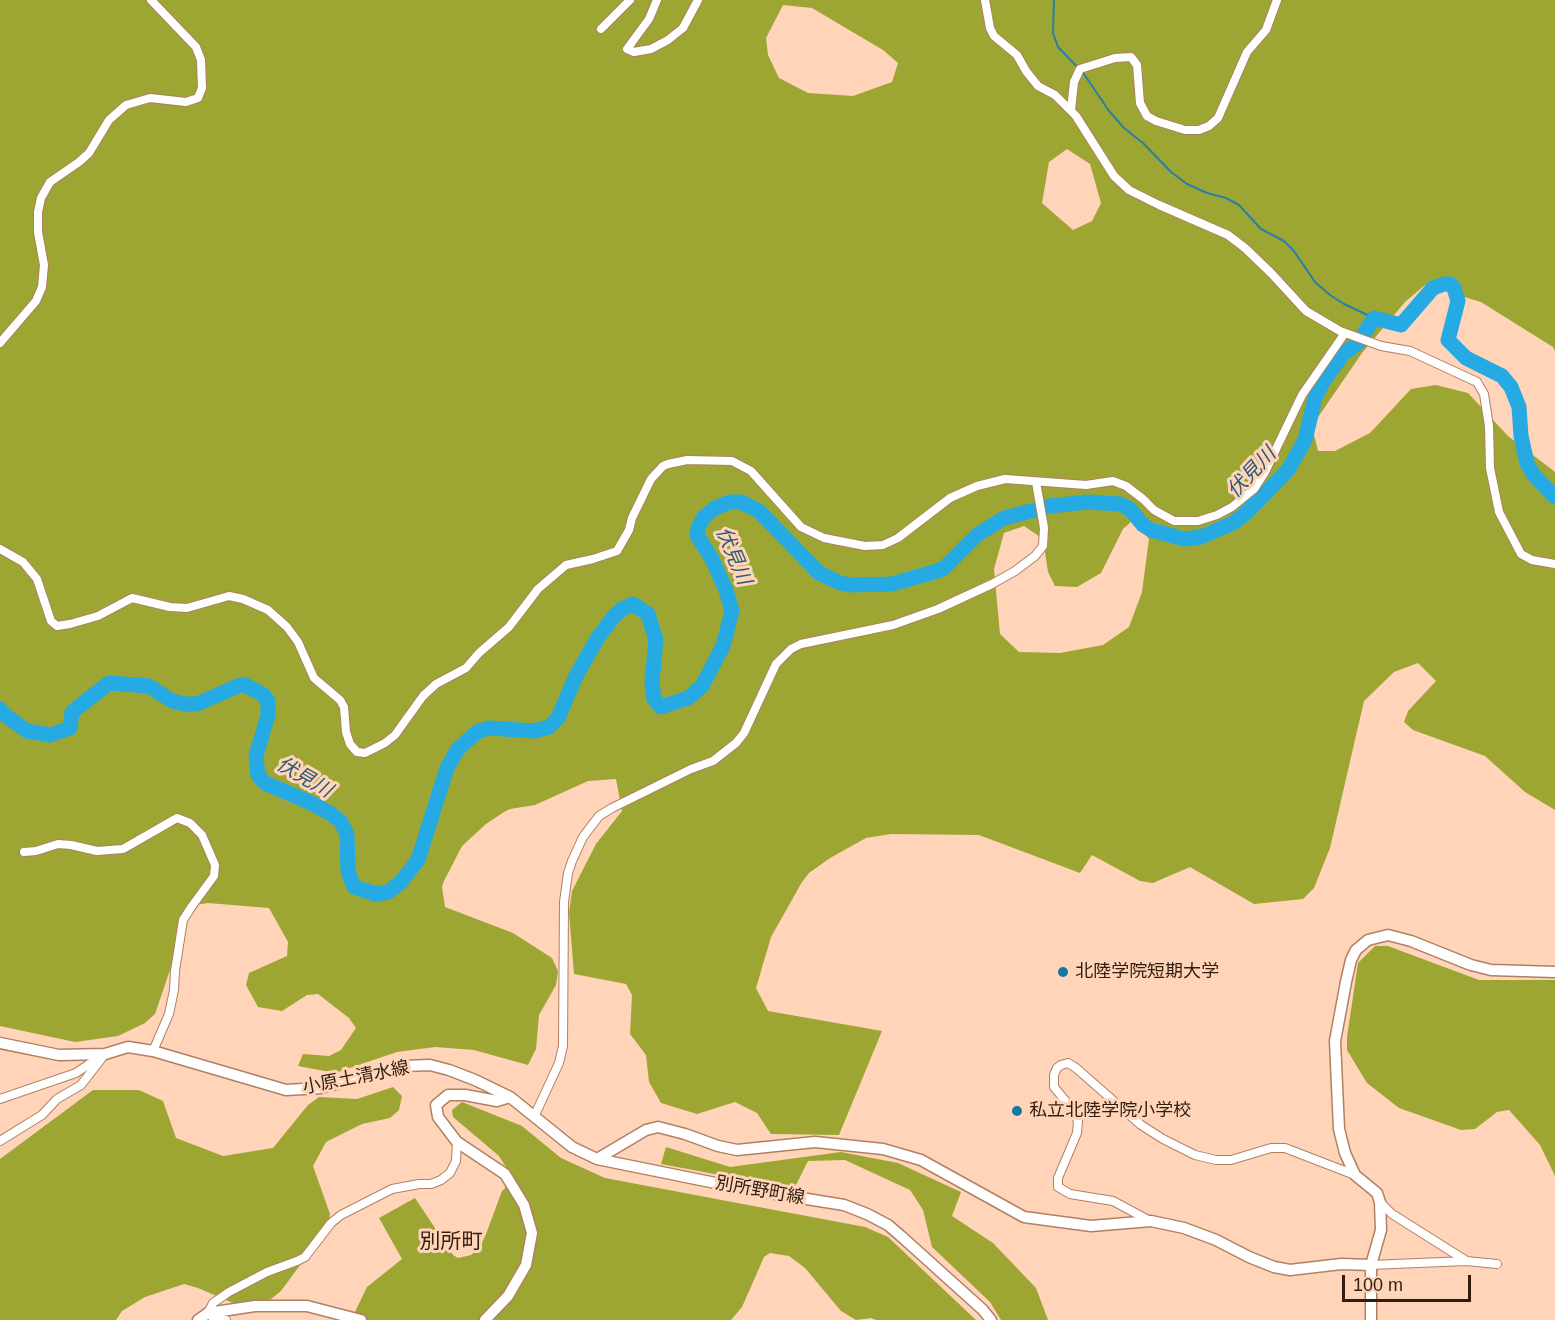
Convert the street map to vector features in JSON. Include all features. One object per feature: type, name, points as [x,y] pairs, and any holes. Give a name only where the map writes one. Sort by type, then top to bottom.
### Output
[{"type":"main road","points":[[1371,1320],[1371,1265],[1381,1230],[1380,1202],[1377,1193],[1355,1175],[1345,1153],[1339,1129],[1335,1041],[1351,960],[1362,944],[1378,937],[1396,936],[1471,965],[1491,970],[1555,972]]},
{"type":"main road","name":"小原土清水線","points":[[0,1043],[59,1055],[105,1054],[128,1047],[153,1051],[286,1090],[321,1088],[404,1066],[430,1065],[475,1080],[510,1097]]},
{"type":"main road","points":[[485,1320],[508,1296],[526,1265],[532,1233],[524,1205],[505,1174],[457,1142],[438,1117],[436,1105],[448,1095],[465,1095],[497,1101],[510,1097]]},
{"type":"main road","name":"別所野町線","points":[[510,1097],[572,1147],[597,1159],[746,1189],[844,1205],[867,1214],[888,1225],[983,1310],[991,1320]]},
{"type":"main road","points":[[597,1159],[646,1130],[658,1127],[737,1150],[815,1142],[883,1149],[921,1160],[1024,1217],[1091,1226],[1151,1221],[1184,1228],[1274,1267],[1290,1270],[1341,1264],[1371,1265]]},
{"type":"main road","points":[[198,1320],[208,1314],[255,1306],[307,1306],[361,1320]]},
{"type":"street","points":[[0,343],[36,301],[42,287],[44,265],[38,231],[38,212],[50,182],[89,153],[109,120],[126,105],[150,98],[186,102],[198,98],[202,88],[201,60],[196,47],[151,0]]},
{"type":"street","points":[[601,29],[630,0]]},
{"type":"street","points":[[657,0],[649,19],[627,49],[634,52],[651,49],[668,40],[683,27],[698,0]]},
{"type":"street","points":[[985,0],[990,28],[994,36],[1017,55],[1026,72],[1038,86],[1055,95],[1071,111],[1114,176],[1129,190],[1228,235],[1258,261],[1306,311],[1345,333],[1381,346],[1410,351],[1477,382],[1484,394],[1489,426],[1490,468],[1499,512],[1521,554],[1532,560],[1555,564]]},
{"type":"street","points":[[1071,111],[1074,82],[1080,69],[1115,58],[1131,57],[1137,65],[1140,103],[1147,116],[1185,130],[1199,130],[1209,126],[1218,118],[1247,52],[1266,30],[1277,0]]},
{"type":"street","points":[[0,549],[23,562],[37,579],[51,621],[57,626],[98,616],[132,598],[170,607],[187,608],[229,596],[243,599],[268,610],[287,627],[298,642],[314,678],[340,700],[344,707],[346,732],[350,744],[357,752],[365,753],[395,735],[423,696],[436,684],[466,668],[479,653],[509,627],[538,589],[566,565],[617,551],[629,530],[632,518],[651,479],[663,466],[687,460],[732,461],[751,471],[801,527],[824,538],[865,546],[883,545],[898,538],[950,498],[977,486],[1005,479],[1086,486],[1113,481],[1126,486],[1154,510],[1174,521],[1198,521],[1232,507],[1254,489],[1302,395],[1345,333]]},
{"type":"street","points":[[534,1117],[559,1063],[563,1046],[564,911],[568,873],[583,837],[600,816],[612,808],[682,773],[713,761],[736,743],[744,733],[776,664],[790,649],[801,644],[893,625],[938,609],[992,584],[1035,556],[1043,546],[1044,528],[1036,482]]},
{"type":"street","points":[[24,852],[58,844],[71,844],[97,851],[123,849],[177,818],[190,824],[202,835],[215,865],[214,876],[183,920],[169,1014],[153,1051]]},
{"type":"street","points":[[0,1099],[76,1072],[105,1054]]},
{"type":"street","points":[[0,1141],[42,1115],[57,1099],[81,1085],[105,1054]]},
{"type":"street","points":[[1151,1221],[1113,1201],[1070,1194],[1059,1187],[1058,1178],[1077,1133],[1078,1121],[1073,1110],[1054,1087],[1054,1075],[1061,1065],[1068,1064],[1076,1068],[1141,1125],[1195,1155],[1216,1160],[1231,1160],[1271,1148],[1285,1148],[1355,1175]]},
{"type":"street","points":[[226,1320],[208,1314],[213,1303],[267,1272],[305,1257],[331,1223],[341,1215],[392,1189],[431,1184],[441,1180],[450,1173],[456,1161],[457,1142]]},
{"type":"street","points":[[1380,1202],[1392,1214],[1466,1261]]},
{"type":"street","points":[[1371,1265],[1466,1261],[1497,1264]]},
{"type":"green space","points":[[0,0],[1555,0],[1555,351],[1553,347],[1481,302],[1425,285],[1405,302],[1362,353],[1312,426],[1318,451],[1335,451],[1370,433],[1411,389],[1436,385],[1468,393],[1508,436],[1555,472],[1555,810],[1525,792],[1485,756],[1413,730],[1404,722],[1408,711],[1436,681],[1418,663],[1394,672],[1364,701],[1330,848],[1314,888],[1303,899],[1254,904],[1190,867],[1153,883],[1140,881],[1092,855],[1080,873],[979,835],[891,834],[866,838],[830,858],[809,873],[802,882],[771,937],[756,988],[768,1011],[882,1031],[839,1135],[771,1134],[757,1113],[735,1102],[697,1114],[661,1103],[649,1082],[646,1055],[630,1034],[632,995],[626,984],[574,974],[569,913],[572,891],[596,844],[622,811],[616,779],[588,781],[535,805],[504,812],[486,824],[462,846],[442,887],[445,907],[513,933],[552,958],[558,971],[556,985],[539,1015],[536,1049],[528,1065],[474,1050],[435,1047],[397,1052],[335,1073],[298,1066],[303,1054],[329,1056],[341,1050],[356,1028],[349,1018],[318,994],[307,995],[282,1011],[258,1007],[246,985],[249,973],[287,956],[288,942],[269,908],[208,903],[195,905],[180,926],[172,964],[155,1014],[145,1023],[118,1036],[75,1042],[0,1026]],"holes":[[[783,5],[812,8],[883,50],[898,63],[892,82],[853,96],[808,93],[779,78],[768,55],[766,38]],[[1067,149],[1090,164],[1101,203],[1092,221],[1073,230],[1042,203],[1049,162]],[[1133,520],[1149,539],[1142,592],[1129,627],[1103,645],[1060,653],[1019,652],[1000,634],[994,569],[1004,533],[1024,526],[1043,539],[1048,572],[1055,586],[1077,587],[1101,573],[1123,529]]]},
{"type":"green space","points":[[1375,946],[1388,946],[1479,980],[1555,980],[1555,1176],[1540,1145],[1509,1110],[1497,1112],[1475,1129],[1461,1130],[1399,1108],[1367,1083],[1347,1050],[1347,1037],[1358,963]]},
{"type":"green space","points":[[393,1087],[402,1096],[399,1110],[390,1118],[362,1124],[326,1142],[313,1166],[330,1214],[328,1227],[281,1291],[271,1299],[245,1305],[233,1303],[184,1284],[145,1297],[122,1311],[116,1320],[0,1320],[0,1159],[93,1090],[139,1090],[163,1101],[176,1138],[223,1156],[273,1148],[308,1105],[319,1097],[357,1099]]},
{"type":"green space","points":[[462,1102],[522,1126],[561,1158],[605,1178],[865,1227],[888,1237],[976,1320],[876,1320],[871,1318],[856,1320],[841,1311],[805,1268],[789,1256],[770,1253],[764,1257],[742,1307],[731,1320],[351,1320],[367,1287],[402,1259],[379,1218],[415,1198],[453,1255],[458,1258],[471,1255],[480,1247],[502,1191],[512,1185],[513,1178],[499,1156],[453,1117],[452,1110]]},
{"type":"green space","points":[[666,1147],[730,1167],[841,1152],[898,1163],[961,1192],[952,1216],[993,1243],[1036,1288],[1048,1320],[1001,1320],[990,1302],[932,1247],[923,1210],[910,1190],[845,1160],[808,1161],[794,1189],[661,1164]]},
{"type":"waterway","points":[[1054,0],[1053,33],[1058,47],[1084,74],[1109,111],[1124,128],[1187,184],[1239,205],[1261,229],[1284,241],[1294,251],[1315,282],[1330,295],[1374,318]]},
{"type":"waterway","name":"伏見川","points":[[0,709],[27,731],[50,735],[70,728],[72,712],[109,683],[149,686],[172,701],[185,704],[197,704],[240,685],[245,685],[262,694],[268,701],[268,715],[256,756],[258,775],[265,783],[309,802],[330,813],[341,822],[347,834],[348,871],[353,885],[376,894],[388,892],[401,882],[418,860],[447,768],[458,749],[477,732],[489,728],[534,731],[549,727],[558,718],[576,676],[597,639],[622,609],[633,604],[648,614],[656,640],[652,682],[654,699],[661,707],[688,698],[702,686],[723,646],[732,611],[726,590],[712,559],[697,535],[698,528],[704,517],[715,508],[730,502],[741,502],[759,511],[819,573],[850,585],[892,584],[937,571],[944,568],[977,535],[1004,518],[1050,506],[1087,502],[1120,504],[1130,509],[1143,525],[1151,530],[1184,539],[1201,537],[1233,523],[1245,514],[1288,470],[1305,440],[1315,398],[1323,382],[1343,354],[1358,343],[1374,318],[1401,325],[1433,288],[1444,284],[1450,284],[1454,288],[1458,301],[1448,340],[1466,358],[1502,376],[1511,387],[1519,407],[1521,436],[1527,463],[1533,474],[1555,497]]},
{"type":"place","name":"北陸学院短期大学","points":[[1063,972]]},
{"type":"place","name":"私立北陸学院小学校","points":[[1017,1111]]},
{"type":"district","name":"別所町","points":[[451,1242]]}]
